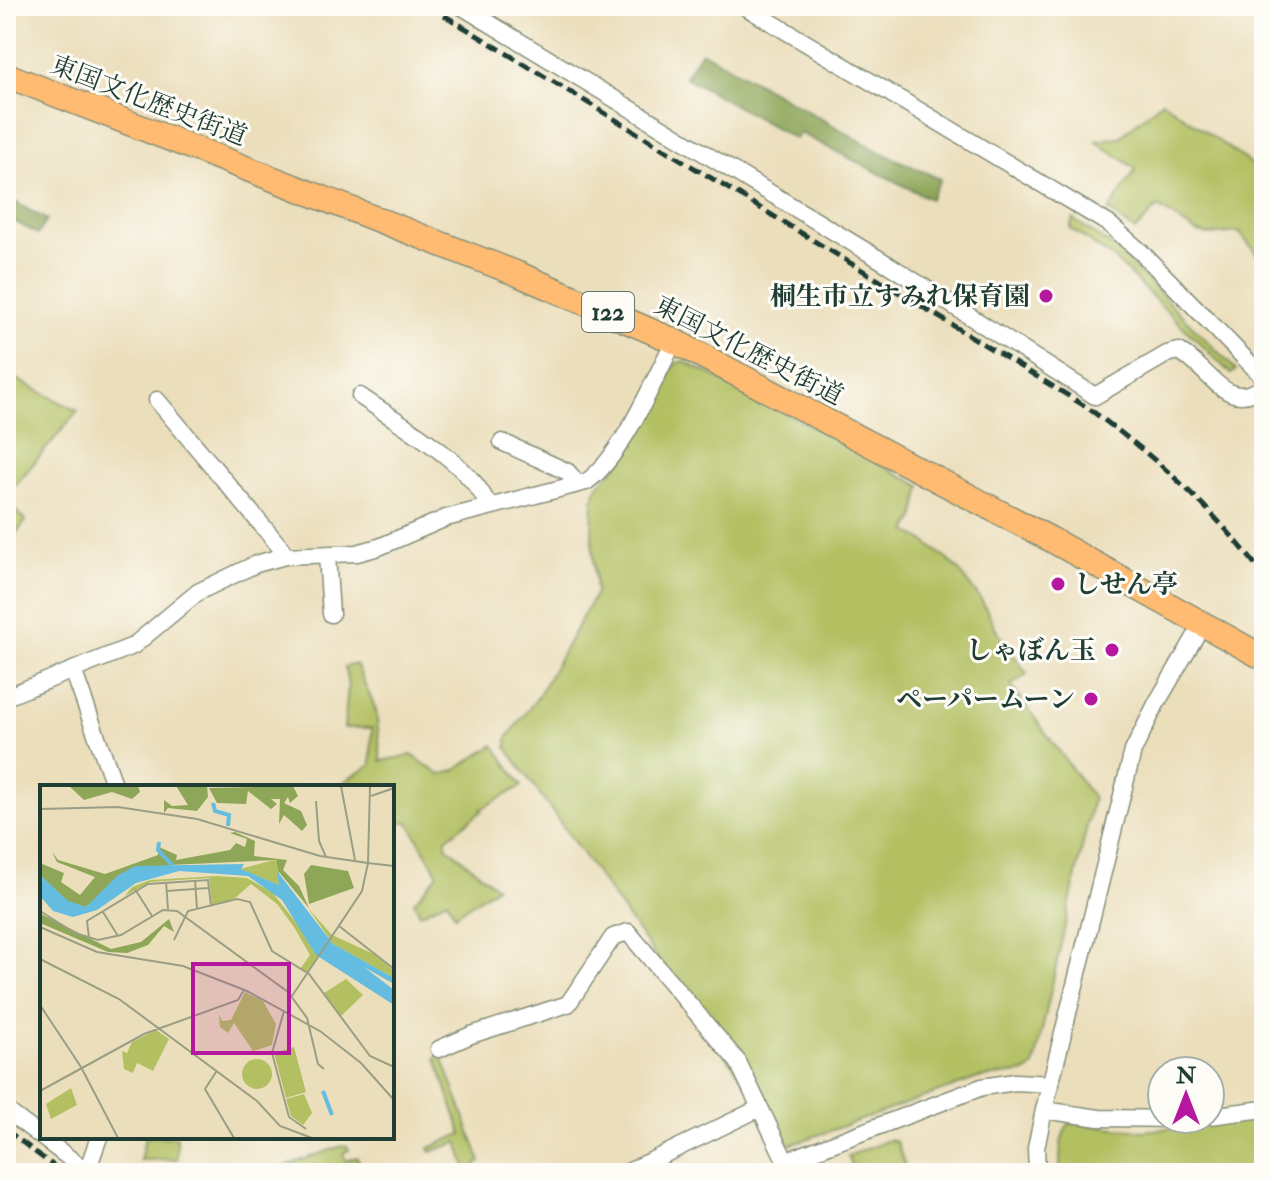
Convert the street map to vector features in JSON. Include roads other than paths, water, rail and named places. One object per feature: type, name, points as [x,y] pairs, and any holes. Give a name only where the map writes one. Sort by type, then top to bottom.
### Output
[{"type":"highway","name":"東国文化歴史街道","points":[[6,75],[518,274],[674,341],[1050,539],[1264,658]]},
{"type":"street","points":[[461,6],[889,265],[1095,396],[1175,351],[1183,353],[1231,395],[1245,397],[1264,386]]},
{"type":"street","points":[[744,6],[1109,224],[1141,252],[1264,378]]},
{"type":"street","points":[[6,697],[133,646],[212,583],[256,564],[285,556],[367,550],[428,524],[578,484],[595,476],[610,460],[674,341]]},
{"type":"street","points":[[360,396],[453,462],[478,486],[488,506]]},
{"type":"street","points":[[157,400],[285,556]]},
{"type":"street","points":[[502,442],[568,472],[578,484]]},
{"type":"street","points":[[327,555],[331,614]]},
{"type":"street","points":[[1037,1173],[1036,1148],[1044,1110],[1133,751],[1156,704],[1202,625]]},
{"type":"street","points":[[73,670],[114,785]]},
{"type":"street","points":[[439,1049],[471,1035],[568,1004],[613,937],[628,932],[738,1062],[784,1158],[789,1160],[982,1087],[1015,1082],[1051,1084]]},
{"type":"street","points":[[626,1173],[760,1108]]},
{"type":"street","points":[[1226,1114],[1264,1109]]},
{"type":"street","points":[[6,1110],[40,1136]]},
{"type":"street","points":[[1044,1110],[1099,1118],[1146,1119]]},
{"type":"street","points":[[44,1139],[88,1172],[98,1139]]},
{"type":"railway","points":[[429,6],[1085,406],[1182,484],[1225,528],[1264,576]]},
{"type":"railway","points":[[6,1130],[63,1173]]},
{"type":"place","name":"桐生市立すみれ保育園","points":[[1046,296]]},
{"type":"place","name":"しせん亭","points":[[1058,584]]},
{"type":"place","name":"しゃぼん玉","points":[[1112,650]]},
{"type":"place","name":"ペーパームーン","points":[[1091,699]]}]
